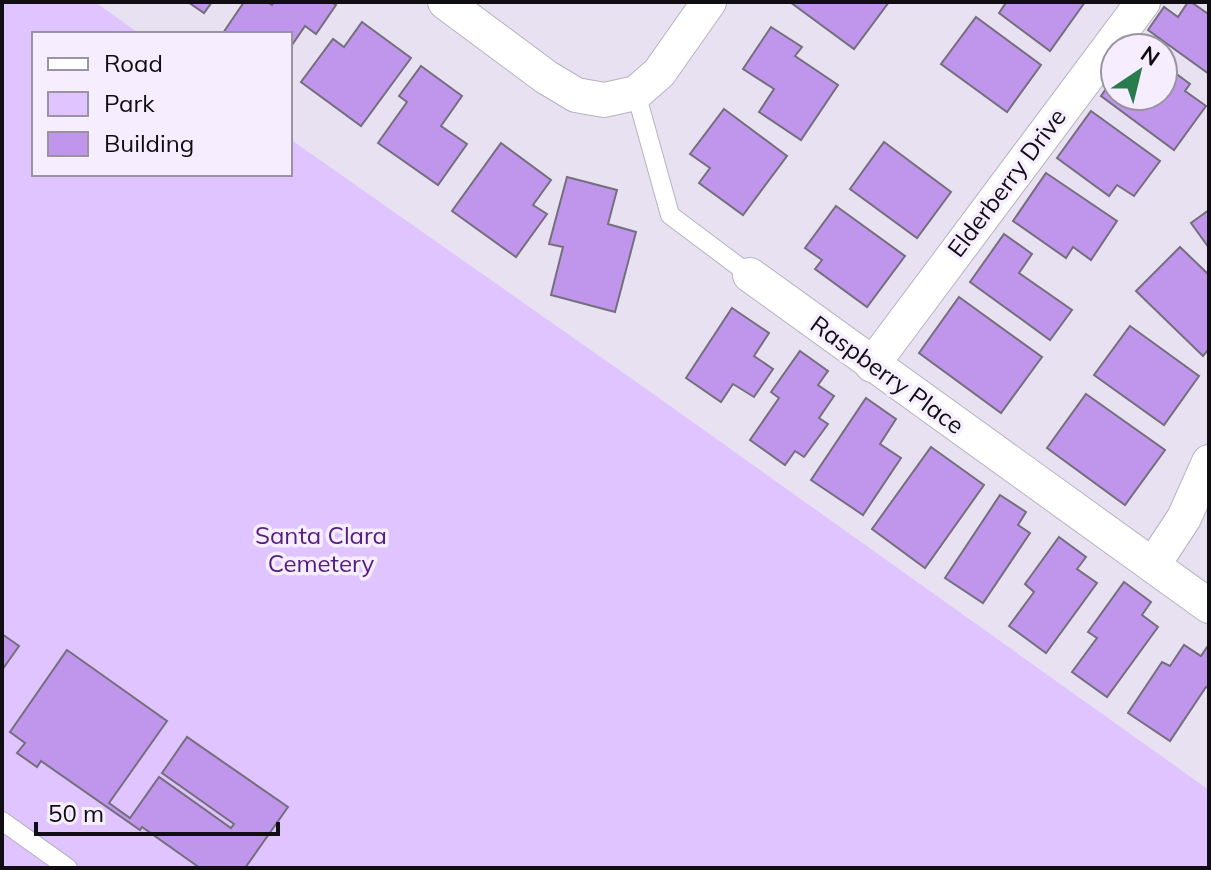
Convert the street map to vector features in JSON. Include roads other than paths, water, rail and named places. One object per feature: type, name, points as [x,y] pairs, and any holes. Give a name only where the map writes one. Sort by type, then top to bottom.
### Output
[{"type":"street","points":[[445,2],[546,77],[576,95],[604,100],[636,93],[659,73],[709,2]]},
{"type":"street","name":"Elderberry Drive","points":[[872,365],[1143,2]]},
{"type":"street","name":"Raspberry Place","points":[[750,275],[1209,606]]},
{"type":"street","points":[[1153,565],[1184,518],[1209,462]]},
{"type":"lane","name":"Raspberry Place","points":[[636,93],[670,215],[750,275]]},
{"type":"lane","points":[[2,821],[68,868]]},
{"type":"park label","name":"Santa Clara Cemetery","points":[[321,550]]}]
